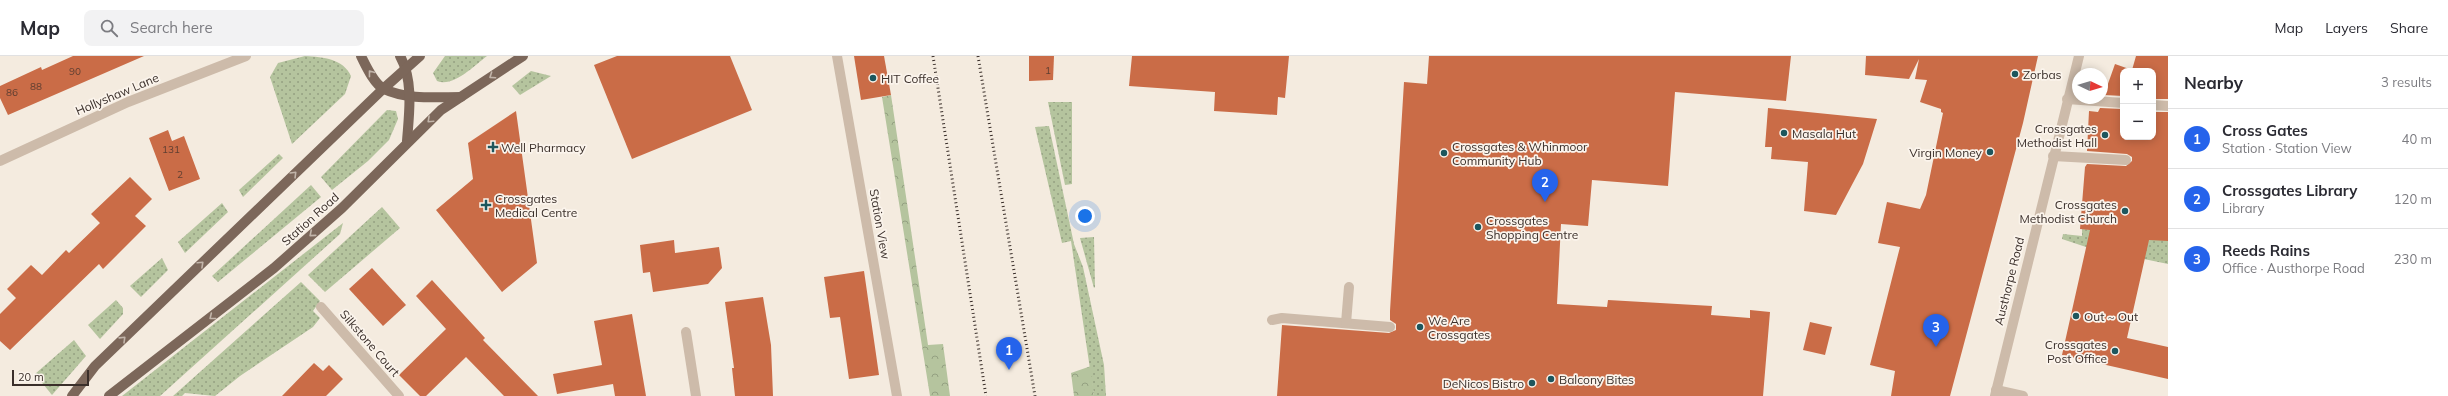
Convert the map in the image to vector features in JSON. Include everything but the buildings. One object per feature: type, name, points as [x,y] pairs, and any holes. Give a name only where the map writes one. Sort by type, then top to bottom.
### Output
[{"type":"main road","points":[[362,56],[366,68],[383,88],[409,95],[461,97]]},
{"type":"main road","points":[[400,56],[406,67],[409,95],[407,141]]},
{"type":"main road","points":[[72,396],[95,366],[383,88],[420,56]]},
{"type":"main road","name":"Station Road","points":[[109,396],[274,268],[342,208],[407,141],[441,110],[522,56]]},
{"type":"street","name":"Hollyshaw Lane","points":[[0,161],[128,102],[246,56]]},
{"type":"street","name":"Station View","points":[[837,56],[898,396]]},
{"type":"street","name":"Austhorpe Road","points":[[1996,393],[2067,99],[2079,56]]},
{"type":"street","points":[[2067,99],[2120,103]]},
{"type":"street","points":[[2156,105],[2168,106]]},
{"type":"street","points":[[2053,156],[2126,160]]},
{"type":"street","points":[[1346,323],[1348,287]]},
{"type":"street","name":"Silkstone Court","points":[[321,307],[399,396]]},
{"type":"street","points":[[1272,320],[1282,318],[1390,327]]},
{"type":"street","points":[[686,332],[696,396]]},
{"type":"street","points":[[1996,393],[2023,396]]},
{"type":"green space","points":[[305,56],[326,58],[338,62],[348,70],[351,76],[345,94],[292,144],[270,77],[278,63]]},
{"type":"green space","points":[[445,56],[487,56],[457,79],[443,82],[437,81],[433,73]]},
{"type":"green space","points":[[531,71],[551,76],[520,95],[512,86]]},
{"type":"green space","points":[[891,95],[928,345],[943,344],[950,396],[930,396],[882,97]]},
{"type":"green space","points":[[1048,102],[1072,102],[1072,184],[1065,185]]},
{"type":"green space","points":[[387,110],[396,111],[398,119],[389,140],[368,161],[332,190],[321,177]]},
{"type":"green space","points":[[1049,126],[1074,244],[1083,267],[1104,365],[1106,396],[1094,396],[1071,241],[1062,243],[1035,127]]},
{"type":"green space","points":[[279,154],[283,158],[243,197],[239,190]]},
{"type":"green space","points":[[311,185],[321,197],[218,282],[212,276]]},
{"type":"green space","points":[[222,203],[228,212],[185,253],[178,242]]},
{"type":"green space","points":[[382,207],[400,228],[325,292],[308,275]]},
{"type":"green space","points":[[343,223],[340,234],[160,396],[122,396]]},
{"type":"green space","points":[[2082,229],[2168,234],[2168,264],[2086,247],[2062,239],[2063,234],[2082,236]]},
{"type":"green space","points":[[1094,237],[1095,287],[1094,288],[1080,238]]},
{"type":"green space","points":[[162,258],[168,270],[141,297],[130,286]]},
{"type":"green space","points":[[301,282],[320,301],[313,311],[320,318],[313,327],[240,376],[215,396],[185,393],[182,396],[173,396]]},
{"type":"green space","points":[[116,300],[123,308],[123,314],[100,339],[88,325]]},
{"type":"green space","points":[[74,340],[86,356],[52,395],[35,374]]},
{"type":"green space","points":[[1091,366],[1094,396],[1074,396],[1071,373]]},
{"type":"railway","points":[[933,56],[986,396]]},
{"type":"railway","points":[[978,56],[1035,396]]},
{"type":"place","name":"Zorbas","points":[[2015,74]]},
{"type":"place","name":"HIT Coffee","points":[[873,78]]},
{"type":"place","name":"Masala Hut","points":[[1784,133]]},
{"type":"place","name":"Crossgates Methodist Hall","points":[[2105,135]]},
{"type":"place","name":"Well Pharmacy","points":[[493,147]]},
{"type":"place","name":"Virgin Money","points":[[1990,152]]},
{"type":"place","name":"Crossgates & Whinmoor Community Hub","points":[[1444,153]]},
{"type":"place","name":"Crossgates Library","points":[[1545,202]]},
{"type":"place","name":"Crossgates Medical Centre","points":[[486,205]]},
{"type":"place","name":"Crossgates Methodist Church","points":[[2125,211]]},
{"type":"place","name":"Crossgates Shopping Centre","points":[[1478,227]]},
{"type":"place","name":"Out ~ Out","points":[[2076,316]]},
{"type":"place","name":"We Are Crossgates","points":[[1420,327]]},
{"type":"place","name":"Reeds Rains","points":[[1936,347]]},
{"type":"place","name":"Crossgates Post Office","points":[[2115,351]]},
{"type":"place","name":"Cross Gates","points":[[1009,370]]},
{"type":"place","name":"Balcony Bites","points":[[1551,379]]},
{"type":"place","name":"DeNicos Bistro","points":[[1532,383]]}]
